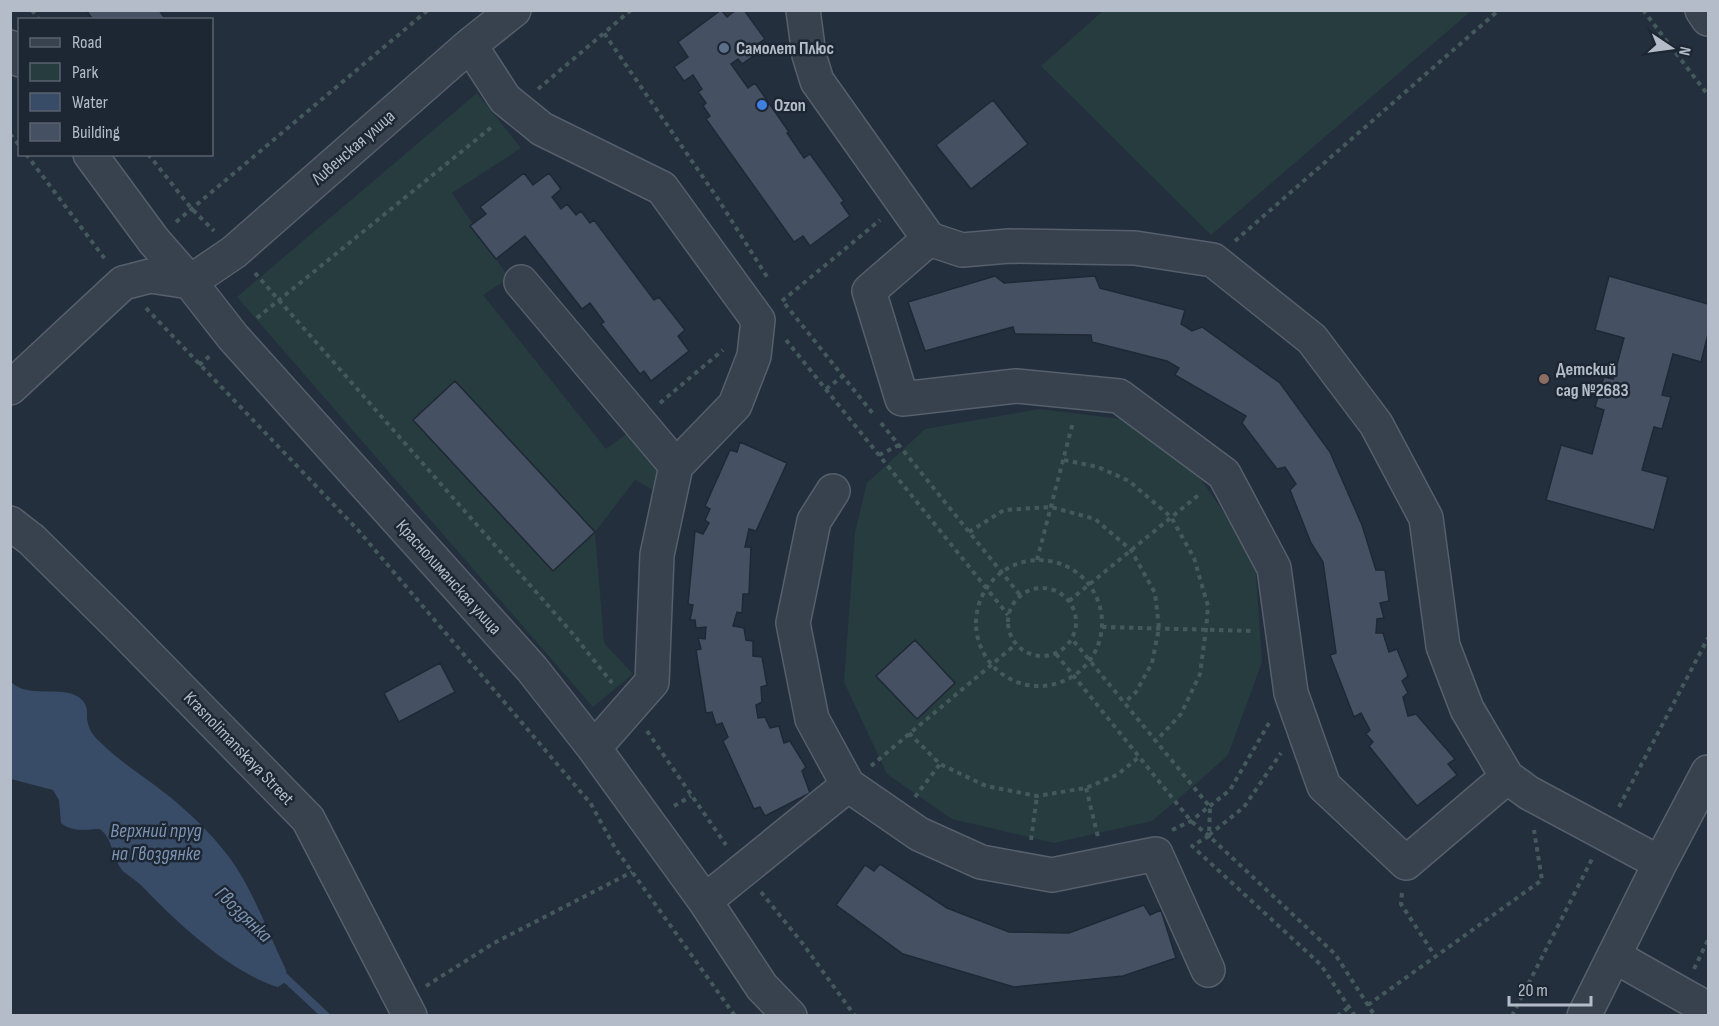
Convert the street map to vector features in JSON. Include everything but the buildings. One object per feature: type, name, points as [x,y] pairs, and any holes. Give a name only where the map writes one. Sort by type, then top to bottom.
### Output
[{"type":"street","name":"Ливенская улица","points":[[190,282],[234,252],[470,45],[514,10]]},
{"type":"street","points":[[803,10],[809,55],[817,81],[928,239],[962,250],[1009,246],[1135,248],[1213,260],[1312,339],[1376,424],[1426,518],[1443,646],[1467,709],[1518,785],[1659,863]]},
{"type":"street","points":[[1702,10],[1708,19]]},
{"type":"street","points":[[470,45],[505,99],[542,129],[662,188],[758,320],[754,356],[735,405],[676,466],[657,555],[652,682],[594,748]]},
{"type":"street","name":"Краснолиманская улица","points":[[91,156],[153,241],[190,282],[233,337],[532,669],[594,748],[705,901],[762,987],[790,1016]]},
{"type":"street","points":[[928,239],[869,291],[902,399],[1016,386],[1119,396],[1224,474],[1274,568],[1291,693],[1324,786],[1406,862],[1518,785]]},
{"type":"street","points":[[10,388],[123,283],[150,276],[190,282]]},
{"type":"street","points":[[521,282],[676,466]]},
{"type":"street","points":[[833,491],[814,521],[793,623],[812,719],[848,785],[919,834],[981,862],[1052,875],[1156,854],[1208,970]]},
{"type":"street","name":"Krasnolimanskaya Street","points":[[10,523],[32,540],[121,628],[308,819],[406,1008]]},
{"type":"street","points":[[1584,1016],[1659,863],[1708,772]]},
{"type":"street","points":[[705,901],[848,785]]},
{"type":"street","points":[[1614,956],[1708,1009]]},
{"type":"path","points":[[153,241],[428,10]]},
{"type":"path","points":[[233,337],[516,108],[631,10]]},
{"type":"path","points":[[1213,260],[1499,10]]},
{"type":"path","points":[[1643,10],[1708,95]]},
{"type":"path","points":[[604,33],[718,199],[771,282]]},
{"type":"path","points":[[28,156],[123,283],[358,530],[591,804],[615,848],[735,1016]]},
{"type":"path","points":[[150,156],[192,209],[280,299],[573,634],[631,707],[743,870],[803,944],[855,1016]]},
{"type":"path","points":[[777,291],[1020,595]]},
{"type":"path","points":[[786,339],[1008,615]]},
{"type":"path","points":[[826,389],[843,376]]},
{"type":"path","points":[[1037,560],[1081,392]]},
{"type":"path","points":[[879,455],[899,445]]},
{"type":"path","points":[[1064,460],[1098,467],[1129,481],[1171,517],[1194,558],[1208,606],[1200,674],[1181,714],[1156,741]]},
{"type":"path","points":[[1069,601],[1224,474]]},
{"type":"path","points":[[969,532],[1004,510],[1051,507],[1095,519],[1131,550],[1155,593],[1159,628],[1152,663],[1136,692],[1124,703]]},
{"type":"path","points":[[1050,560],[1073,569],[1089,584],[1101,609],[1102,634],[1090,661],[1074,677],[1053,685],[1028,686],[1005,677],[991,665],[977,637],[976,612],[986,588],[1000,571],[1025,561],[1050,560]]},
{"type":"path","points":[[1046,588],[1058,592],[1069,601],[1075,613],[1076,626],[1072,639],[1063,650],[1056,654],[1038,657],[1025,653],[1015,645],[1008,632],[1008,615],[1011,606],[1020,595],[1032,589],[1046,588]]},
{"type":"path","points":[[1102,627],[1282,633]]},
{"type":"path","points":[[1072,639],[1210,807],[1209,836]]},
{"type":"path","points":[[848,785],[1015,645]]},
{"type":"path","points":[[1056,654],[1191,821],[1335,954],[1375,1016]]},
{"type":"path","points":[[1170,831],[1191,821],[1230,790],[1271,719]]},
{"type":"path","points":[[909,733],[940,764],[986,786],[1037,796],[1086,788],[1117,775],[1139,757]]},
{"type":"path","points":[[1183,850],[1209,836],[1244,807],[1282,752]]},
{"type":"path","points":[[898,819],[940,764]]},
{"type":"path","points":[[1368,1005],[1542,880],[1518,785]]},
{"type":"path","points":[[1086,788],[1106,864]]},
{"type":"path","points":[[1027,870],[1037,796]]},
{"type":"path","points":[[1192,846],[1321,965],[1355,1016]]},
{"type":"path","points":[[1406,862],[1401,904],[1435,957]]},
{"type":"path","points":[[406,1008],[494,943],[632,872]]},
{"type":"path","points":[[1337,1016],[1349,1007]]},
{"type":"green space","points":[[1104,10],[1471,11],[1211,235],[1041,66]]},
{"type":"green space","points":[[477,93],[521,148],[452,193],[509,278],[483,295],[606,449],[628,433],[667,475],[655,491],[635,480],[595,532],[604,643],[633,674],[593,707],[237,297]]},
{"type":"green space","points":[[1039,409],[1121,419],[1195,471],[1240,536],[1256,574],[1262,662],[1228,755],[1199,781],[1152,821],[1054,843],[952,819],[887,774],[844,682],[855,532],[867,483],[925,429]]},
{"type":"water","name":"Верхний пруд на Гвоздянке","points":[[11,682],[28,690],[67,693],[83,701],[87,710],[88,726],[97,740],[175,801],[208,832],[229,857],[246,884],[286,970],[287,981],[278,987],[260,980],[205,945],[124,872],[117,862],[108,839],[100,829],[80,830],[66,826],[61,823],[59,800],[53,790],[11,779]]},
{"type":"waterway","name":"Гвоздянка","points":[[280,973],[326,1016]]},
{"type":"place","name":"Самолет Плюс","points":[[724,48]]},
{"type":"place","name":"Ozon","points":[[762,105]]},
{"type":"place","name":"Детский сад №2683","points":[[1544,379]]}]
